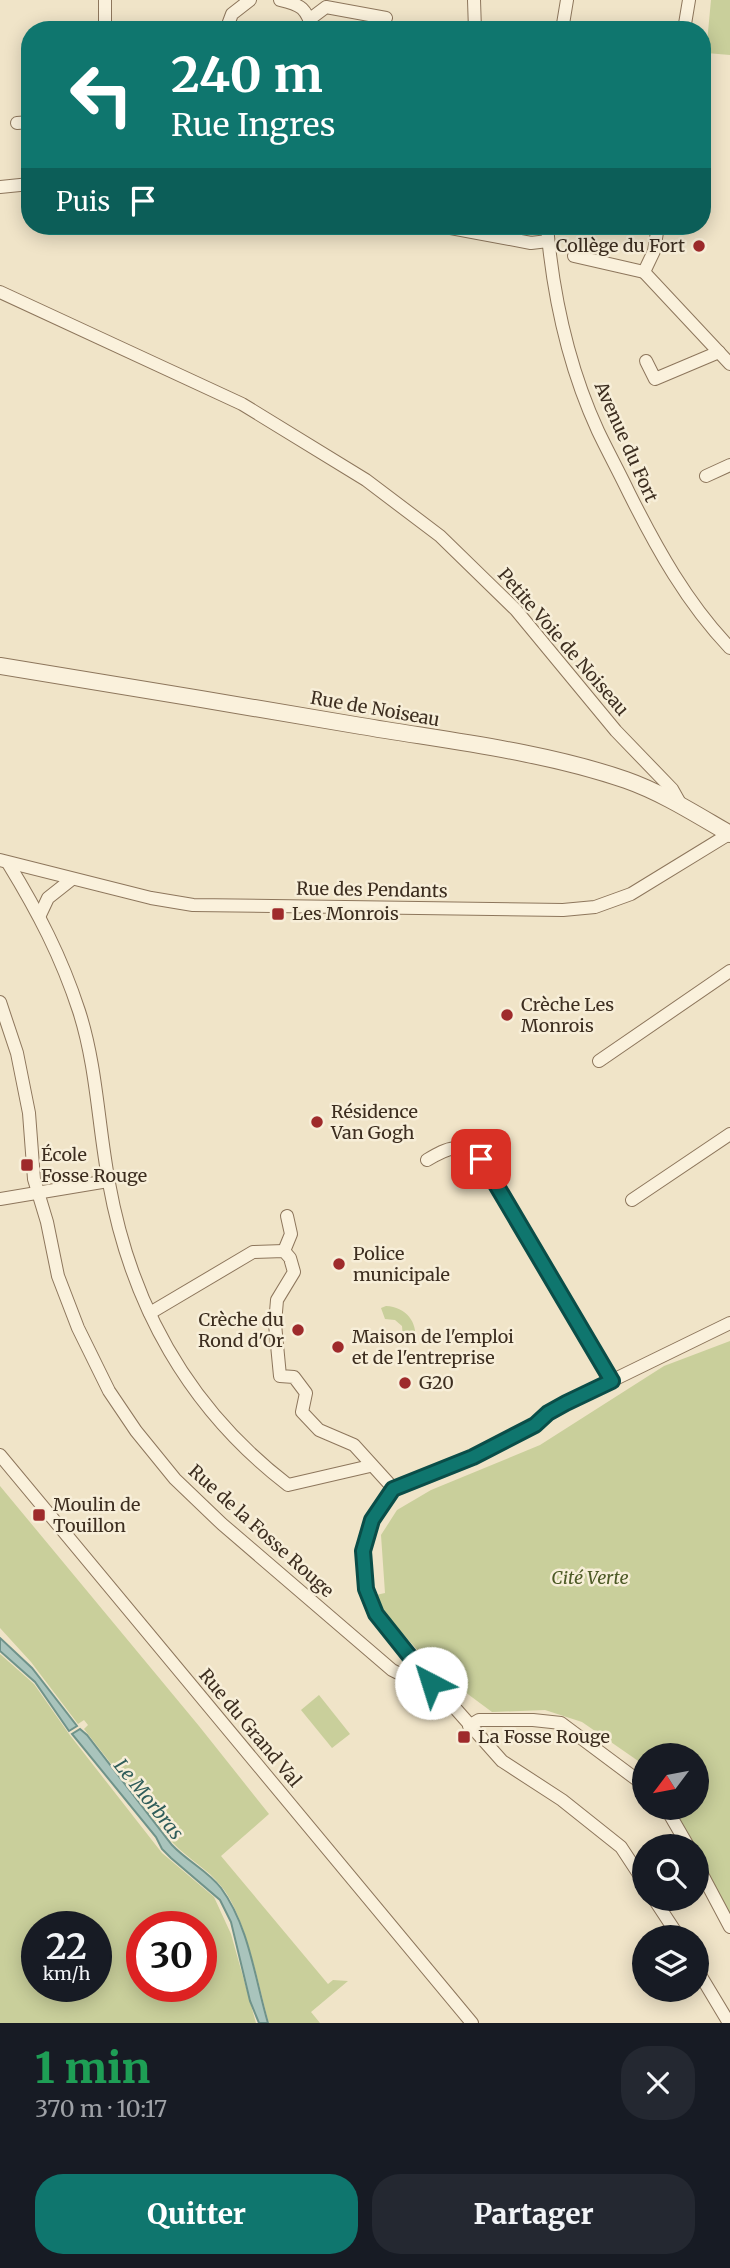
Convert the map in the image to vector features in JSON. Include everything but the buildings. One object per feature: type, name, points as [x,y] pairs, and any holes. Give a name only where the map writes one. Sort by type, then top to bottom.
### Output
[{"type":"street","points":[[105,0],[105,21]]},
{"type":"street","points":[[280,0],[299,4],[310,21]]},
{"type":"street","points":[[474,0],[475,21]]},
{"type":"street","points":[[564,21],[567,0]]},
{"type":"street","points":[[686,21],[689,0]]},
{"type":"street","points":[[229,21],[232,13],[246,1]]},
{"type":"street","points":[[314,21],[326,7],[386,18]]},
{"type":"street","points":[[0,187],[21,185]]},
{"type":"street","points":[[488,235],[531,243],[548,241]]},
{"type":"street","name":"Avenue du Fort","points":[[548,235],[553,278],[573,363],[597,429],[655,546],[684,592],[730,648]]},
{"type":"street","points":[[644,272],[654,251],[657,235]]},
{"type":"street","points":[[574,256],[644,272],[730,364]]},
{"type":"street","name":"Petite Voie de Noiseau","points":[[0,292],[242,404],[366,480],[440,536],[516,610],[616,731],[672,789],[682,807]]},
{"type":"street","points":[[646,361],[654,379],[719,352]]},
{"type":"street","points":[[706,476],[730,466]]},
{"type":"street","name":"Rue de Noiseau","points":[[0,666],[523,754],[627,781],[730,834]]},
{"type":"street","name":"Rue des Pendants","points":[[4,862],[193,905],[563,910],[595,907],[631,894],[730,834]]},
{"type":"street","points":[[4,862],[40,915],[79,1012],[95,1076],[108,1181],[116,1221],[164,1345],[223,1427],[263,1466],[288,1485],[370,1466]]},
{"type":"street","points":[[40,915],[48,898],[72,879]]},
{"type":"street","points":[[599,1061],[730,971]]},
{"type":"street","name":"Rue de la Fosse Rouge","points":[[0,1002],[17,1053],[29,1113],[34,1179],[47,1222],[58,1276],[78,1328],[110,1391],[136,1431],[167,1470],[222,1524],[393,1670],[406,1677],[421,1671]]},
{"type":"street","points":[[632,1200],[730,1134]]},
{"type":"street","points":[[427,1160],[452,1147],[470,1150],[481,1159],[612,1381]]},
{"type":"street","points":[[0,1199],[108,1181]]},
{"type":"street","points":[[284,1251],[291,1234],[287,1216]]},
{"type":"street","points":[[150,1313],[253,1252],[284,1251]]},
{"type":"street","points":[[284,1251],[295,1272],[277,1300],[275,1324],[280,1376],[294,1377],[306,1392],[302,1412],[319,1430],[354,1445],[393,1489]]},
{"type":"street","points":[[632,1864],[621,1847],[562,1800],[502,1761],[421,1671],[376,1614],[366,1589],[363,1551],[372,1520],[393,1489],[473,1457],[535,1425],[548,1413],[566,1403],[730,1323]]},
{"type":"street","name":"Rue du Grand Val","points":[[0,1455],[472,2023]]},
{"type":"street","points":[[469,1726],[479,1720],[533,1720],[561,1724],[632,1776]]},
{"type":"street","points":[[709,1887],[730,1927]]},
{"type":"street","points":[[709,1990],[729,2023]]},
{"type":"green space","points":[[711,0],[730,0],[730,55],[711,53]]},
{"type":"green space","points":[[386,1306],[399,1309],[409,1317],[415,1328],[415,1341],[403,1338],[402,1326],[395,1320],[385,1319],[381,1308]]},
{"type":"green space","name":"Cité Verte","points":[[730,1341],[730,1915],[709,1874],[709,1834],[687,1834],[680,1820],[709,1820],[709,1743],[632,1743],[632,1757],[582,1722],[545,1710],[492,1712],[434,1669],[383,1611],[376,1595],[385,1593],[381,1535],[397,1510],[431,1490],[540,1445],[664,1366]]},
{"type":"green space","points":[[0,1486],[269,1814],[221,1856],[328,1984],[333,1980],[348,1981],[311,2012],[320,2023],[269,2023],[256,1971],[230,1899],[210,1874],[173,1843],[84,1729],[88,1725],[84,1720],[78,1724],[31,1662],[0,1628]]},
{"type":"green space","points":[[0,1654],[34,1684],[69,1734],[162,1853],[214,1897],[231,1934],[256,2023],[0,2023]]},
{"type":"green space","points":[[319,1695],[350,1734],[332,1748],[301,1710]]},
{"type":"water","points":[[0,1638],[32,1668],[77,1726],[69,1731],[35,1682],[0,1651]]},
{"type":"water","points":[[80,1729],[172,1845],[210,1876],[231,1903],[245,1936],[268,2023],[259,2023],[250,2001],[231,1922],[220,1900],[162,1849],[156,1837],[72,1734]]},
{"type":"place","name":"Collège du Fort","points":[[699,246]]},
{"type":"place","name":"Les Monrois","points":[[278,914]]},
{"type":"place","name":"Crèche Les Monrois","points":[[507,1015]]},
{"type":"place","name":"Résidence Van Gogh","points":[[317,1122]]},
{"type":"place","name":"École Fosse Rouge","points":[[27,1165]]},
{"type":"place","name":"Police municipale","points":[[339,1264]]},
{"type":"place","name":"Crèche du Rond d'Or","points":[[298,1330]]},
{"type":"place","name":"Maison de l'emploi et de l'entreprise","points":[[338,1347]]},
{"type":"place","name":"G20","points":[[405,1383]]},
{"type":"place","name":"Moulin de Touillon","points":[[39,1515]]},
{"type":"place","name":"La Fosse Rouge","points":[[464,1737]]},
{"type":"route","points":[[431,1683],[376,1614],[366,1589],[363,1551],[372,1520],[393,1489],[473,1457],[535,1425],[548,1413],[566,1403],[612,1381],[481,1159]]},
{"type":"water label","name":"Le Morbras","points":[[149,1799]]}]
